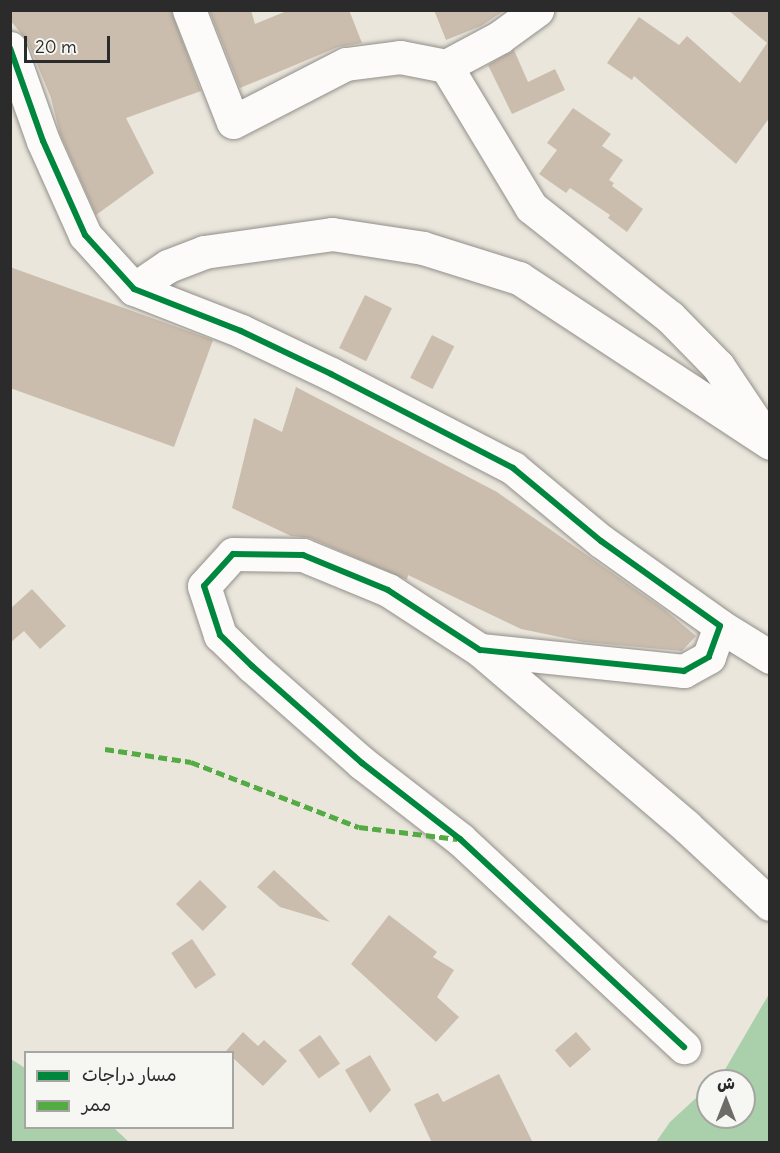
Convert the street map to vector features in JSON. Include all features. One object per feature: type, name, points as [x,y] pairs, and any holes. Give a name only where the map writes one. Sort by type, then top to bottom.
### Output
[{"type":"street","points":[[189,10],[233,122],[346,64],[400,57],[446,66],[500,37],[537,10]]},
{"type":"street","points":[[10,48],[43,141],[85,236],[134,289],[321,369],[513,468],[601,541],[720,626],[770,657]]},
{"type":"street","points":[[446,66],[531,207],[670,317],[718,366],[770,442]]},
{"type":"street","points":[[134,289],[168,266],[204,252],[309,237],[332,234],[423,248],[519,278],[770,442]]},
{"type":"street","points":[[684,1047],[460,839],[362,763],[252,666],[220,635],[204,586],[233,554],[303,555],[388,590],[480,650],[687,827],[770,904]]},
{"type":"street","points":[[480,650],[684,671],[709,657],[720,626]]},
{"type":"green space","points":[[769,994],[769,1142],[656,1142],[670,1122],[696,1098],[696,1129],[756,1129],[756,1069],[725,1069]]},
{"type":"green space","points":[[11,1059],[24,1067],[24,1129],[115,1129],[129,1142],[11,1142]]},
{"type":"building","points":[[10,10],[171,10],[201,91],[126,118],[154,173],[96,215],[60,134],[51,98],[28,42],[10,20]]},
{"type":"building","points":[[209,10],[251,10],[255,24],[289,10],[349,10],[362,43],[338,47],[240,88]]},
{"type":"building","points":[[434,10],[505,10],[481,26],[446,40]]},
{"type":"building","points":[[728,10],[770,10],[770,117],[736,164],[634,76],[632,80],[607,63],[639,17],[679,45],[687,36],[740,83],[767,43]]},
{"type":"building","points":[[514,50],[528,82],[555,69],[565,90],[512,114],[488,65]]},
{"type":"building","points":[[573,108],[611,134],[602,146],[623,160],[609,180],[614,183],[612,186],[643,209],[627,232],[608,218],[610,215],[570,188],[566,193],[539,174],[557,150],[547,143]]},
{"type":"building","points":[[10,267],[213,340],[174,447],[10,388]]},
{"type":"building","points":[[365,295],[392,308],[366,361],[339,348]]},
{"type":"building","points":[[432,335],[454,346],[432,389],[410,378]]},
{"type":"building","points":[[296,387],[497,492],[665,610],[696,636],[682,651],[584,642],[521,629],[408,575],[407,580],[310,538],[291,536],[232,508],[254,418],[282,432]]},
{"type":"building","points":[[32,589],[66,626],[40,649],[24,631],[10,643],[10,609]]},
{"type":"building","points":[[274,870],[330,922],[280,907],[257,887]]},
{"type":"building","points":[[200,880],[227,907],[203,931],[176,904]]},
{"type":"building","points":[[389,915],[437,952],[433,957],[454,970],[437,997],[459,1017],[436,1042],[351,964]]},
{"type":"building","points":[[192,939],[216,975],[195,989],[171,953]]},
{"type":"building","points":[[243,1032],[258,1046],[264,1040],[287,1061],[263,1086],[234,1059],[234,1051],[226,1051]]},
{"type":"building","points":[[576,1032],[591,1049],[570,1068],[555,1050]]},
{"type":"building","points":[[320,1035],[340,1064],[319,1079],[299,1050]]},
{"type":"building","points":[[370,1055],[391,1090],[370,1113],[345,1070]]},
{"type":"building","points":[[499,1074],[533,1143],[432,1143],[414,1104],[438,1093],[443,1102]]},
{"type":"marked path","points":[[105,749],[191,762],[359,827],[457,839]]},
{"type":"cycle path","points":[[10,48],[43,141],[85,235],[134,289],[241,331],[331,374],[513,468],[601,541],[720,626],[709,657],[684,671],[480,650],[388,590],[303,555],[233,554],[204,586],[220,635],[252,666],[362,763],[460,839],[684,1047]]}]
